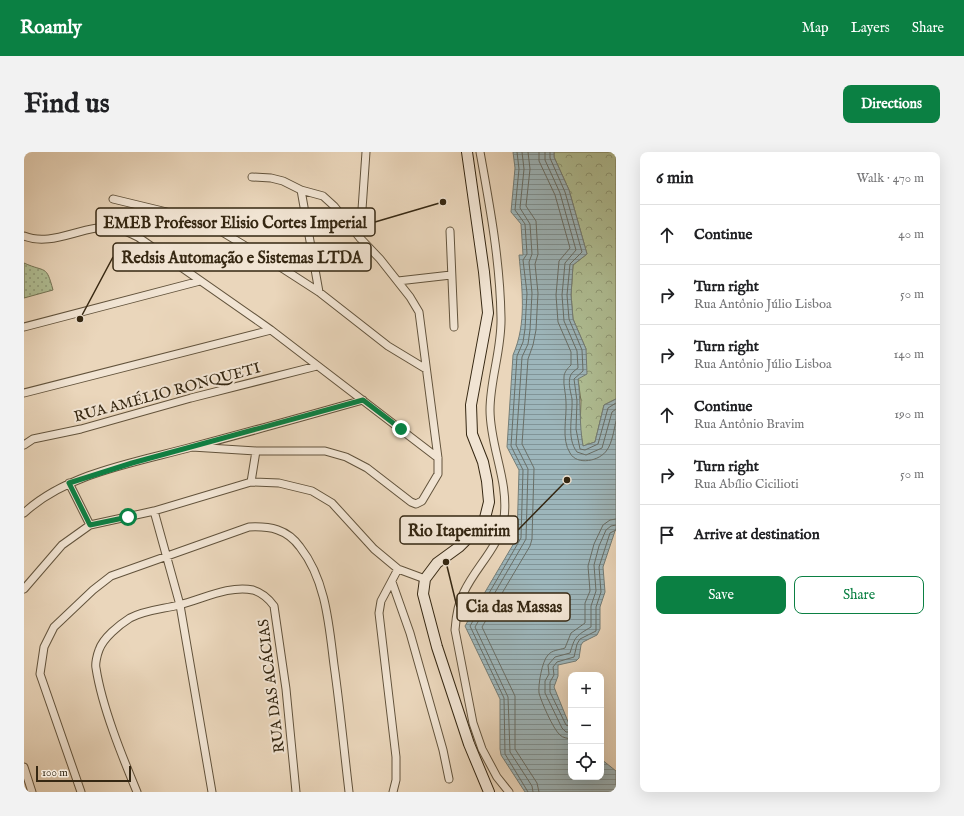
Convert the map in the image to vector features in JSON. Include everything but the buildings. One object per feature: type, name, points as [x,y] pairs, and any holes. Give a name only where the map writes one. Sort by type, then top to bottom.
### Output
[{"type":"main road","points":[[467,152],[480,236],[488,313],[472,398],[471,420],[472,434],[484,462],[489,502],[484,522],[478,530],[460,548],[437,563],[424,579],[423,594],[425,608],[469,744],[489,792]]},
{"type":"street","points":[[360,238],[366,152]]},
{"type":"street","points":[[480,152],[498,263],[501,318],[500,347],[490,409],[491,423],[505,494],[505,507],[503,520],[494,546],[464,592],[455,630],[473,723],[482,748],[498,777],[509,792]]},
{"type":"street","points":[[192,447],[256,451],[325,451],[346,457],[367,468],[411,502],[416,504],[422,501],[438,474],[438,458],[419,312],[398,281],[334,206],[323,196],[301,190],[277,179],[252,177]]},
{"type":"street","points":[[301,190],[319,292]]},
{"type":"street","points":[[113,199],[204,221],[319,292],[388,346],[426,369]]},
{"type":"street","points":[[24,236],[31,239],[49,238],[93,228],[116,228],[138,238],[270,330],[438,458]]},
{"type":"street","points":[[450,231],[454,327]]},
{"type":"street","points":[[480,236],[494,235]]},
{"type":"street","points":[[398,281],[451,275]]},
{"type":"street","points":[[24,326],[200,281]]},
{"type":"street","points":[[24,393],[270,330]]},
{"type":"street","name":"RUA AMÉLIO RONQUETI","points":[[24,445],[33,439],[81,429],[162,405],[317,366]]},
{"type":"street","points":[[24,513],[52,491],[69,483],[132,463],[363,400]]},
{"type":"street","points":[[251,482],[256,451]]},
{"type":"street","points":[[24,590],[62,545],[90,525],[154,511],[251,482],[279,483],[312,491],[332,503],[354,525],[374,549],[398,569],[424,579]]},
{"type":"street","points":[[69,483],[90,525]]},
{"type":"street","points":[[154,511],[168,556],[180,604],[212,792]]},
{"type":"street","points":[[81,792],[40,674],[44,647],[54,627],[93,590],[111,576],[250,527],[268,526],[282,531],[300,546],[319,581],[327,616],[349,792]]},
{"type":"street","points":[[393,792],[396,780],[396,757],[379,613],[381,601],[398,569]]},
{"type":"street","points":[[392,582],[410,633],[443,750],[449,779]]},
{"type":"street","name":"RUA DAS ACÁCIAS","points":[[137,792],[107,709],[96,667],[98,650],[110,635],[129,619],[145,611],[180,604],[233,590],[244,589],[262,593],[274,606],[286,690],[296,792]]},
{"type":"street","points":[[24,767],[32,792]]},
{"type":"green space","points":[[554,152],[616,152],[616,399],[604,405],[595,442],[583,446],[580,428],[581,401],[578,379],[586,349],[573,319],[571,295],[573,265],[587,254],[569,190],[554,157]]},
{"type":"green space","points":[[24,263],[44,270],[49,276],[53,290],[24,298]]},
{"type":"water","points":[[513,152],[554,152],[554,157],[569,190],[587,254],[573,265],[571,295],[573,319],[586,349],[587,374],[578,379],[583,446],[595,442],[604,405],[616,399],[616,528],[603,567],[605,592],[600,607],[600,629],[597,635],[583,642],[581,645],[579,658],[576,661],[558,665],[558,676],[554,687],[568,722],[568,780],[604,780],[604,761],[616,771],[616,792],[525,792],[501,755],[500,699],[465,626],[517,538],[519,470],[507,447],[513,355],[522,318],[519,255],[523,255],[521,224],[511,212],[515,168]]},
{"type":"place","name":"EMEB Professor Elisio Cortes Imperial","points":[[443,202]]},
{"type":"place","name":"Redsis Automação e Sistemas LTDA","points":[[80,319]]},
{"type":"place","name":"Rio Itapemirim","points":[[567,480]]},
{"type":"place","name":"Cia das Massas","points":[[446,562]]},
{"type":"route","points":[[128,517],[90,525],[69,483],[132,463],[363,400],[401,429]]}]
